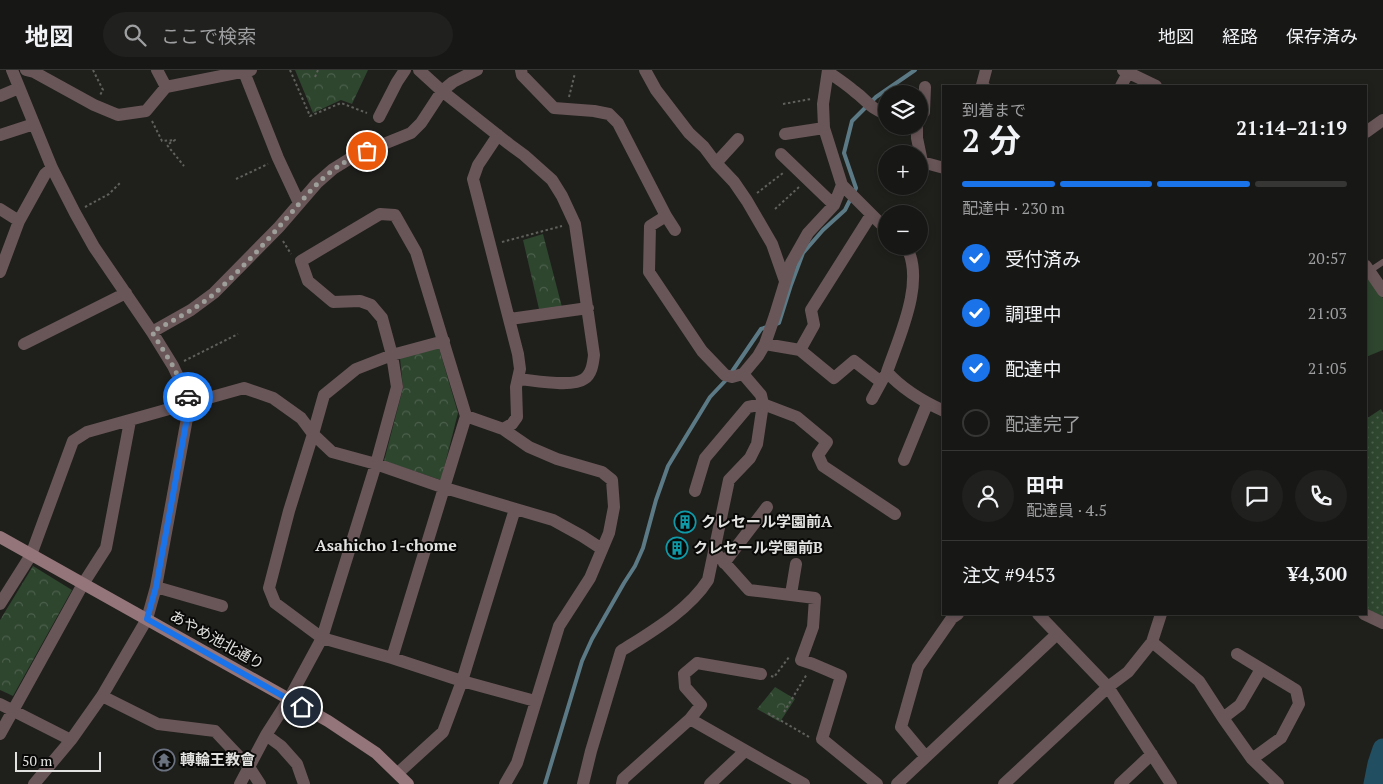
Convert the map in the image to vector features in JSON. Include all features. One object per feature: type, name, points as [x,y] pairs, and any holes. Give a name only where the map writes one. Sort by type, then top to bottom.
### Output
[{"type":"street","points":[[34,784],[71,740],[102,696],[147,619],[156,587],[190,402],[173,366],[94,247],[75,213],[52,168],[19,88],[17,70],[34,72],[94,105],[118,114],[146,111],[166,87],[247,71],[278,159],[299,203]]},
{"type":"street","points":[[157,70],[166,87]]},
{"type":"street","points":[[379,117],[405,70]]},
{"type":"street","points":[[419,70],[442,91],[524,154],[552,180],[562,196],[574,223],[594,355],[592,369],[584,380],[572,383],[518,379]]},
{"type":"street","points":[[152,332],[191,310],[214,293],[279,227],[317,183],[354,156],[411,133],[421,123],[442,91],[453,82],[477,70]]},
{"type":"street","points":[[521,70],[522,75],[554,108],[608,114],[618,123],[675,230]]},
{"type":"street","points":[[644,70],[656,90],[689,133],[734,182],[747,201],[772,244],[785,281]]},
{"type":"street","points":[[878,111],[873,109],[847,84],[828,71],[824,98],[824,128],[842,185],[878,222]]},
{"type":"street","points":[[1121,85],[1125,71],[1154,85]]},
{"type":"street","points":[[0,96],[19,88]]},
{"type":"street","points":[[1367,131],[1383,120]]},
{"type":"street","points":[[0,135],[34,124]]},
{"type":"street","points":[[785,134],[824,128]]},
{"type":"street","points":[[498,135],[478,165],[473,179],[510,319],[520,369],[516,387],[516,417],[512,424],[503,429]]},
{"type":"street","points":[[916,135],[922,162],[942,167]]},
{"type":"street","points":[[716,163],[738,139]]},
{"type":"street","points":[[781,154],[834,206]]},
{"type":"street","points":[[0,272],[19,221],[46,174],[52,168]]},
{"type":"street","points":[[666,216],[650,226],[649,272],[702,351],[725,376],[732,377],[743,374],[765,344],[791,263],[808,233],[834,206],[842,185]]},
{"type":"street","points":[[0,209],[19,221]]},
{"type":"street","points":[[240,784],[266,735],[290,699],[322,638],[376,464],[397,387],[392,355],[382,318],[371,305],[360,301],[333,302],[308,282],[301,260],[380,214],[396,216],[416,252],[466,416],[392,658]]},
{"type":"street","points":[[800,350],[814,325],[811,310],[871,215]]},
{"type":"street","points":[[872,399],[884,377],[913,292],[914,273],[911,255]]},
{"type":"street","points":[[1370,267],[1383,291]]},
{"type":"street","points":[[24,344],[126,293]]},
{"type":"street","points":[[510,319],[588,308]]},
{"type":"street","points":[[444,341],[392,355],[356,368],[324,395],[314,434],[289,511],[269,588],[275,603],[322,638],[462,681],[535,701]]},
{"type":"street","points":[[765,344],[800,350],[834,378],[854,361],[900,386],[927,404],[942,410]]},
{"type":"street","points":[[583,784],[621,651],[658,627],[700,592],[708,580],[729,480],[750,458],[757,444],[763,404],[761,395],[743,374]]},
{"type":"street","points":[[0,604],[31,555],[73,441],[87,432],[244,388],[273,398],[301,418],[332,452],[553,520],[602,549]]},
{"type":"street","points":[[695,491],[705,458],[748,407],[763,404],[797,417],[827,442],[818,455],[823,466],[895,514]]},
{"type":"street","points":[[904,460],[927,404]]},
{"type":"street","points":[[466,416],[503,429],[529,447],[558,459],[602,472],[612,480],[614,507],[609,533],[590,578],[559,626],[517,763],[505,784]]},
{"type":"street","points":[[0,734],[83,584],[106,548],[130,421]]},
{"type":"street","points":[[724,563],[767,507]]},
{"type":"street","points":[[398,774],[443,732],[462,681],[515,509]]},
{"type":"street","name":"あやめ池北通り","points":[[0,537],[290,699],[355,738],[376,753],[408,784]]},
{"type":"street","points":[[714,552],[749,590],[815,598],[813,627],[801,660],[841,676],[822,738],[877,784]]},
{"type":"street","points":[[791,594],[796,564]]},
{"type":"street","points":[[156,587],[222,606]]},
{"type":"street","points":[[926,757],[901,727],[918,667],[952,618],[956,615]]},
{"type":"street","points":[[1039,615],[1108,687],[1171,784]]},
{"type":"street","points":[[1004,784],[1108,687],[1128,672],[1152,642],[1161,615]]},
{"type":"street","points":[[1366,615],[1383,623]]},
{"type":"street","points":[[897,784],[1057,634]]},
{"type":"street","points":[[1152,642],[1199,681],[1252,758],[1278,784]]},
{"type":"street","points":[[1237,654],[1296,690],[1299,704],[1281,738],[1252,758]]},
{"type":"street","points":[[622,784],[623,780],[690,719],[701,706],[685,687],[684,674],[697,663],[761,674]]},
{"type":"street","points":[[1223,718],[1240,705],[1261,669]]},
{"type":"street","points":[[102,696],[158,724],[215,731],[249,767],[260,784]]},
{"type":"street","points":[[0,704],[71,740]]},
{"type":"street","points":[[690,719],[803,784]]},
{"type":"street","points":[[266,735],[281,746],[297,764],[304,784]]},
{"type":"street","points":[[710,784],[745,751]]},
{"type":"street","points":[[1120,784],[1152,754]]},
{"type":"lane","points":[[1370,267],[1383,262]]},
{"type":"path","points":[[93,70],[103,90],[99,97]]},
{"type":"path","points":[[290,70],[310,116],[341,103],[379,117]]},
{"type":"path","points":[[315,77],[318,70]]},
{"type":"path","points":[[567,109],[575,73]]},
{"type":"path","points":[[784,104],[824,98]]},
{"type":"path","points":[[150,117],[162,141],[175,140],[167,145],[184,166]]},
{"type":"path","points":[[236,178],[278,159]]},
{"type":"path","points":[[747,201],[792,165]]},
{"type":"path","points":[[775,209],[808,180]]},
{"type":"path","points":[[75,213],[109,194],[121,182]]},
{"type":"path","points":[[490,245],[574,223]]},
{"type":"path","points":[[279,235],[294,258]]},
{"type":"path","points":[[173,366],[238,334]]},
{"type":"path","points":[[761,674],[774,677],[801,660]]},
{"type":"path","points":[[784,712],[801,660]]},
{"type":"path","points":[[768,713],[825,746],[832,746]]},
{"type":"green space","points":[[295,70],[368,70],[352,104],[341,100],[313,113]]},
{"type":"green space","points":[[543,234],[562,307],[539,309],[523,240]]},
{"type":"green space","points":[[1367,275],[1383,298],[1383,350],[1367,357]]},
{"type":"green space","points":[[439,348],[458,413],[441,480],[384,461],[403,388],[400,358]]},
{"type":"green space","points":[[1381,409],[1383,413],[1383,619],[1367,611],[1367,418]]},
{"type":"green space","points":[[33,566],[72,590],[13,696],[0,690],[0,620]]},
{"type":"green space","points":[[775,687],[795,699],[780,722],[757,709]]},
{"type":"waterway","points":[[774,325],[779,323],[803,253],[823,230],[845,210],[856,188],[844,153],[852,121],[876,97],[915,70]]},
{"type":"waterway","points":[[731,373],[761,329],[767,327]]},
{"type":"waterway","points":[[545,784],[582,661],[592,639],[635,566],[643,548],[656,500],[668,466],[710,397],[727,379]]},
{"type":"waterway","points":[[1374,784],[1383,749]]},
{"type":"way so far","points":[[188,397],[173,366],[152,332],[191,310],[214,293],[279,227],[317,183],[333,169],[354,156],[367,151]]},
{"type":"place","name":"クレセール学園前A","points":[[685,522]]},
{"type":"place","name":"クレセール学園前B","points":[[677,548]]},
{"type":"place","name":"轉輪王教會","points":[[164,760]]},
{"type":"district","name":"Asahicho 1-chome","points":[[386,545]]},
{"type":"route","points":[[188,397],[190,402],[156,587],[147,619],[302,707]]}]
